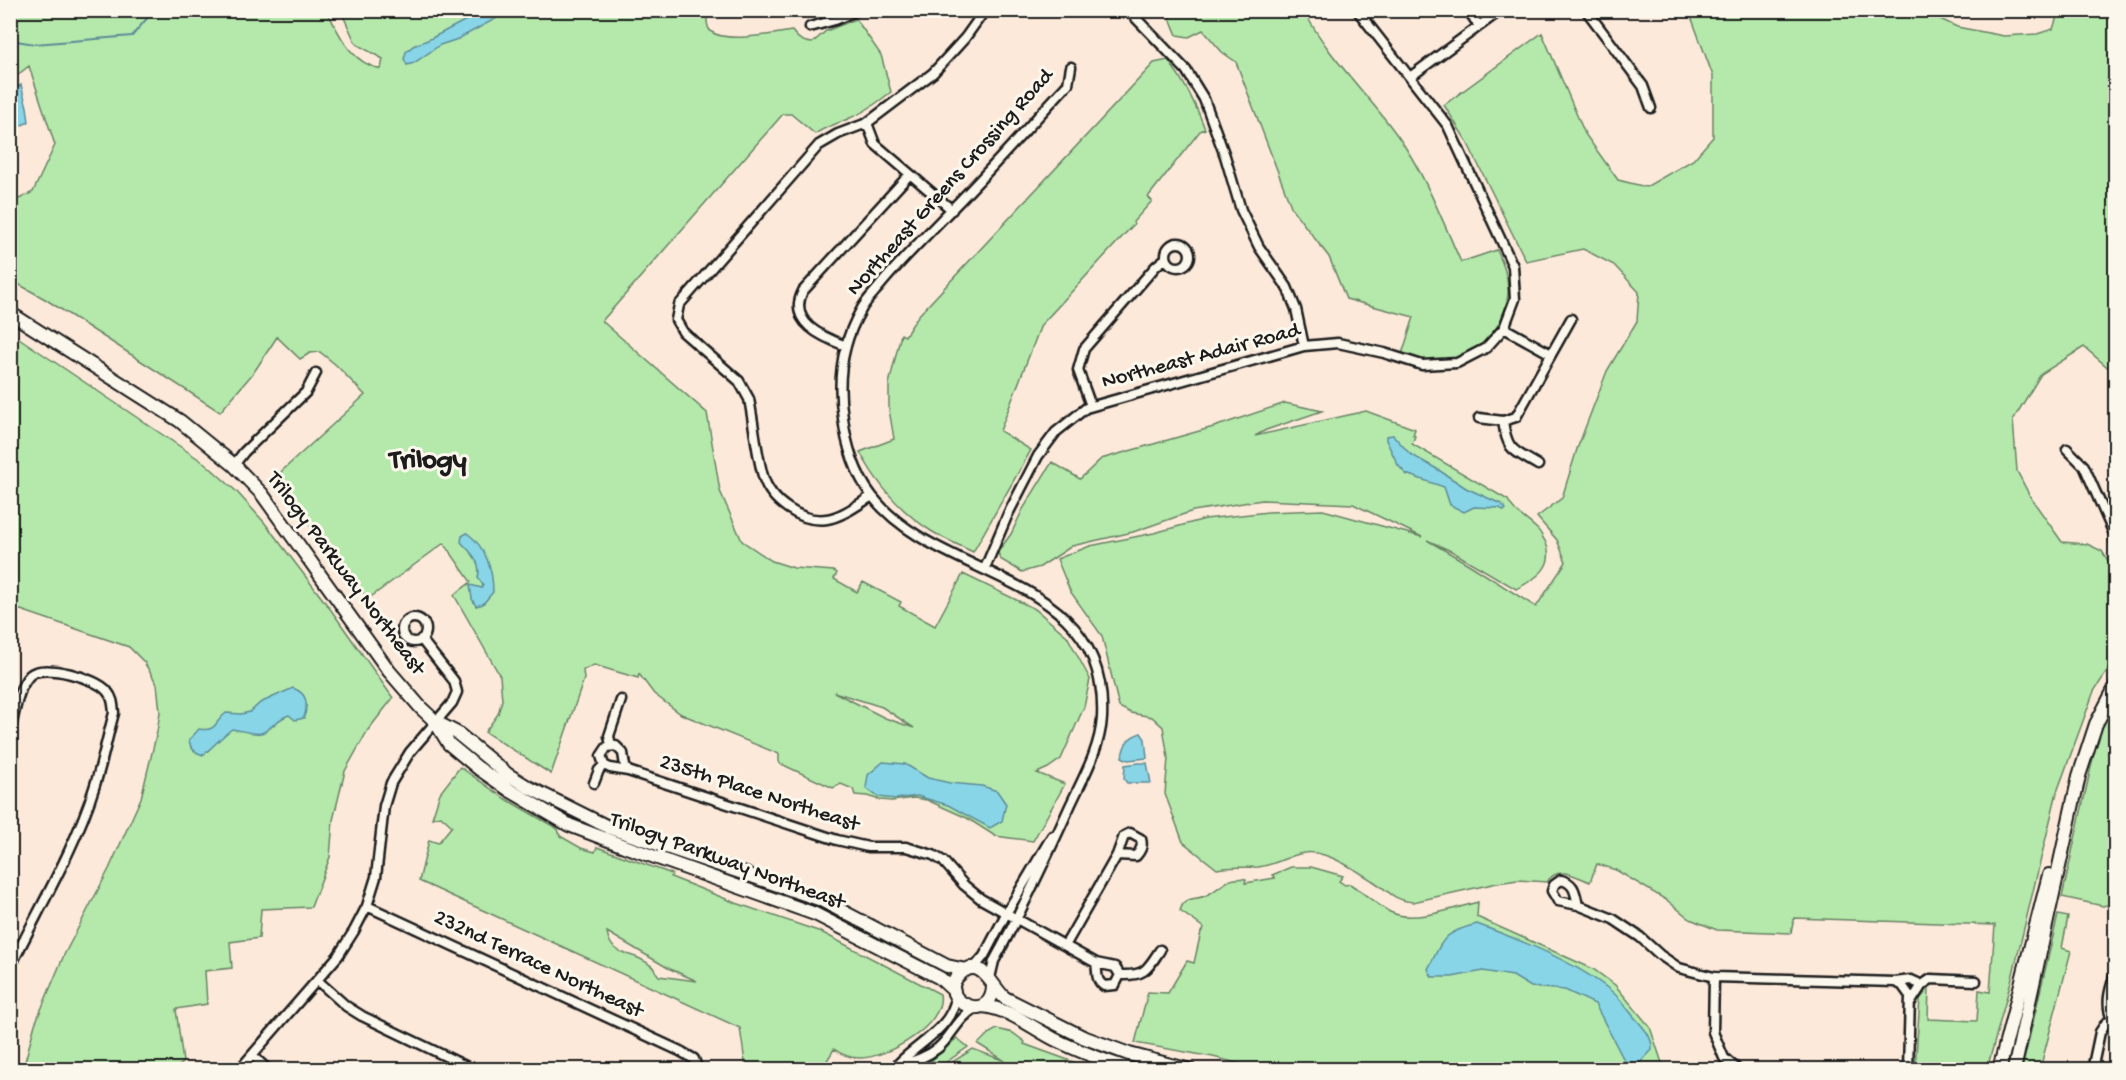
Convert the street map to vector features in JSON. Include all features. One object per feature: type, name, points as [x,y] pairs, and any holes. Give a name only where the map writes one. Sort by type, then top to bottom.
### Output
[{"type":"street","points":[[810,27],[835,20],[857,10]]},
{"type":"street","points":[[872,496],[827,519],[801,516],[777,500],[763,478],[746,390],[739,381],[683,332],[676,320],[679,305],[819,145],[838,134],[867,123],[933,73],[965,38],[985,10]]},
{"type":"street","points":[[1128,10],[1186,70],[1204,99],[1225,156],[1241,210],[1259,247],[1287,287],[1296,309],[1304,346]]},
{"type":"street","points":[[1357,10],[1448,126],[1513,266],[1515,299],[1504,328],[1551,354]]},
{"type":"street","points":[[1468,10],[1479,26]]},
{"type":"street","points":[[1410,77],[1501,10]]},
{"type":"street","points":[[1586,10],[1643,86],[1651,108]]},
{"type":"street","name":"Northeast Greens Crossing Road","points":[[991,981],[994,961],[1018,918],[1095,753],[1102,719],[1097,673],[1080,636],[1053,606],[984,568],[969,563],[921,538],[907,529],[872,496],[860,477],[852,457],[844,428],[840,383],[847,340],[861,308],[891,272],[952,210],[1068,84],[1071,67]]},
{"type":"street","points":[[867,123],[875,144],[952,210]]},
{"type":"street","points":[[846,346],[819,334],[804,322],[800,314],[799,299],[803,291],[910,174]]},
{"type":"street","points":[[1091,406],[1078,370],[1084,349],[1156,266],[1166,258]]},
{"type":"street","name":"Trilogy Parkway Northeast","points":[[10,313],[180,421],[234,465],[262,494],[389,671],[421,708],[436,722],[457,733],[521,783],[608,827],[819,899],[946,966],[970,969]]},
{"type":"street","points":[[1479,418],[1503,421],[1516,417],[1571,319]]},
{"type":"street","name":"Northeast Adair Road","points":[[984,568],[1008,514],[1038,456],[1056,432],[1091,406],[1304,346],[1338,343],[1384,353],[1422,365],[1456,363],[1486,348],[1504,328]]},
{"type":"street","points":[[234,465],[244,452],[306,392],[316,374]]},
{"type":"street","points":[[1503,421],[1506,440],[1512,450],[1538,465]]},
{"type":"street","points":[[2067,449],[2084,466],[2115,534],[2115,547]]},
{"type":"street","points":[[239,1070],[318,980],[349,939],[367,906],[376,877],[384,807],[392,783],[410,752],[455,698],[456,686],[421,639]]},
{"type":"street","points":[[10,731],[23,682],[33,672],[46,669],[96,681],[107,690],[113,700],[114,713],[94,789],[56,877],[10,968]]},
{"type":"street","points":[[2014,1070],[2079,776],[2091,739],[2115,686]]},
{"type":"street","points":[[594,783],[599,770],[604,765],[601,756],[611,745],[609,736],[621,700]]},
{"type":"street","name":"Trilogy Parkway Northeast","points":[[436,722],[449,744],[478,768],[570,825],[602,839],[815,914],[940,978],[955,994]]},
{"type":"street","name":"235th Place Northeast","points":[[611,745],[616,746],[623,753],[628,771]]},
{"type":"street","name":"235th Place Northeast","points":[[604,765],[853,845],[906,848],[933,855],[943,861],[964,885],[981,899],[1066,944],[1096,963],[1115,967],[1120,975]]},
{"type":"street","name":"Northeast Greens Crossing Road","points":[[970,969],[984,956],[1007,912],[1072,802]]},
{"type":"street","points":[[1066,944],[1117,855]]},
{"type":"street","points":[[1999,1070],[2050,872],[2061,857]]},
{"type":"street","points":[[1578,905],[1613,919],[1679,968],[1714,977],[1895,982],[1911,980],[1922,984]]},
{"type":"street","name":"232nd Terrace Northeast","points":[[367,906],[694,1059],[698,1070]]},
{"type":"street","name":"235th Place Northeast","points":[[1120,975],[1137,975],[1147,969],[1160,950]]},
{"type":"street","name":"235th Place Northeast","points":[[1096,963],[1097,977],[1104,986],[1115,985],[1120,975]]},
{"type":"street","points":[[898,1065],[949,1018],[955,1005],[956,979],[970,969],[986,973],[1005,998],[1083,1037],[1129,1054],[1190,1070]]},
{"type":"street","points":[[2092,1070],[2100,1032],[2106,1023],[2114,1020],[2107,1009],[2107,999],[2115,971]]},
{"type":"street","points":[[1714,977],[1713,1032],[1724,1059],[1738,1070]]},
{"type":"street","points":[[1911,1002],[1922,984],[1930,979],[1976,981]]},
{"type":"street","points":[[318,980],[346,1006],[362,1016],[474,1070]]},
{"type":"street","points":[[886,1070],[910,1063],[937,1048],[965,1014],[979,1007],[991,997],[991,981]]},
{"type":"street","points":[[1895,982],[1907,989],[1911,1002],[1908,1070]]},
{"type":"street","points":[[955,994],[964,1005],[999,1009],[1102,1061],[1133,1070]]},
{"type":"street","points":[[252,1055],[268,1070]]},
{"type":"green space","points":[[11,11],[327,11],[342,39],[354,55],[371,66],[381,69],[383,59],[356,44],[341,11],[707,11],[708,27],[715,34],[748,37],[792,31],[800,40],[812,43],[826,31],[856,19],[881,55],[891,92],[861,113],[815,134],[791,114],[783,114],[602,321],[707,413],[720,491],[742,541],[772,561],[794,568],[834,571],[837,573],[834,579],[857,592],[863,582],[901,602],[899,606],[935,626],[963,574],[1035,609],[1067,636],[1090,679],[1084,707],[1061,759],[1037,773],[1065,784],[1033,841],[995,836],[967,818],[927,800],[914,798],[880,800],[855,795],[853,789],[841,784],[833,788],[779,763],[779,754],[681,714],[654,694],[639,674],[638,678],[594,665],[583,670],[584,679],[551,774],[485,732],[498,714],[502,700],[500,676],[454,595],[471,582],[444,543],[368,599],[273,479],[365,395],[336,365],[320,352],[310,353],[300,359],[277,337],[254,372],[220,412],[45,299],[11,280],[11,203],[33,192],[55,145],[29,66],[11,80]],"holes":[[[834,692],[882,707],[914,728],[885,718]]]},
{"type":"green space","points":[[1167,11],[1304,11],[1324,44],[1407,150],[1432,197],[1461,262],[1497,250],[1507,277],[1508,294],[1500,321],[1483,343],[1460,358],[1433,362],[1417,359],[1402,354],[1414,317],[1346,299],[1329,257],[1292,209],[1236,62],[1222,52],[1203,30],[1189,37],[1177,35]]},
{"type":"green space","points":[[1689,11],[1899,11],[1936,17],[1957,27],[2004,36],[2037,34],[2053,29],[2059,11],[2115,11],[2115,381],[2113,372],[2084,347],[2041,374],[2013,420],[2017,471],[2031,498],[2062,542],[2087,544],[2102,551],[2115,572],[2115,660],[2094,691],[2057,792],[2013,974],[1987,1069],[1915,1069],[1920,999],[1929,988],[1928,1019],[1977,1021],[1979,990],[1990,992],[1995,925],[1794,918],[1791,933],[1717,930],[1690,919],[1668,901],[1616,870],[1597,864],[1590,882],[1561,873],[1551,877],[1547,882],[1518,880],[1497,883],[1413,902],[1396,897],[1356,870],[1324,855],[1306,853],[1258,867],[1217,869],[1183,842],[1165,794],[1168,758],[1163,727],[1152,717],[1131,713],[1119,707],[1102,636],[1070,591],[1057,559],[1090,546],[1154,533],[1205,519],[1268,512],[1323,510],[1422,537],[1353,504],[1262,500],[1193,511],[1133,532],[1072,546],[1040,567],[1022,572],[1000,559],[998,552],[1011,534],[1023,509],[1052,462],[1080,479],[1101,459],[1217,426],[1285,403],[1322,411],[1255,436],[1366,411],[1415,429],[1412,444],[1508,500],[1517,512],[1538,530],[1548,550],[1546,565],[1531,581],[1516,589],[1453,552],[1427,540],[1536,607],[1566,562],[1557,540],[1537,517],[1562,498],[1577,449],[1607,371],[1637,321],[1639,292],[1614,265],[1583,249],[1526,261],[1466,140],[1444,105],[1542,33],[1585,134],[1618,180],[1646,187],[1693,160],[1713,137],[1713,76]]},
{"type":"green space","points":[[1168,60],[1189,93],[1205,129],[1200,131],[1148,197],[1152,201],[1133,222],[1134,224],[1041,325],[1000,431],[1031,450],[973,552],[936,534],[909,515],[882,486],[860,452],[894,439],[889,409],[889,384],[901,334],[905,336],[918,316],[1154,63]]},
{"type":"green space","points":[[10,332],[206,464],[236,491],[264,522],[331,610],[393,698],[368,730],[345,771],[333,820],[330,857],[311,907],[261,909],[259,938],[230,942],[232,968],[205,971],[207,1004],[176,1009],[183,1062],[177,1069],[23,1069],[35,1024],[64,955],[109,869],[141,798],[160,712],[157,684],[144,662],[129,647],[21,610],[11,611]]},
{"type":"green space","points":[[2115,697],[2115,903],[2103,906],[2062,897],[2095,749],[2103,720]]},
{"type":"green space","points":[[460,767],[504,798],[558,829],[560,836],[581,848],[595,852],[597,847],[672,874],[671,877],[736,903],[821,932],[940,994],[939,1006],[934,1017],[912,1038],[871,1057],[846,1056],[834,1049],[825,1064],[787,1069],[746,1069],[740,1028],[419,881],[429,840],[438,843],[452,826],[441,816],[432,818],[440,793]],"holes":[[[607,932],[668,968],[697,981],[659,976],[653,967],[643,960],[613,946]]]},
{"type":"green space","points":[[1291,867],[1311,867],[1343,876],[1339,881],[1345,885],[1350,884],[1385,909],[1399,915],[1422,916],[1478,902],[1477,917],[1593,969],[1615,985],[1650,1027],[1664,1069],[1261,1069],[1213,1057],[1135,1043],[1148,992],[1168,993],[1187,961],[1194,963],[1204,928],[1180,911],[1184,903],[1187,900],[1203,897],[1234,879],[1246,879],[1245,883],[1275,878],[1272,875]]},
{"type":"green space","points":[[2058,915],[2068,917],[2062,948],[2071,951],[2040,1069],[2022,1069]]},
{"type":"green space","points":[[997,1029],[1013,1033],[1025,1042],[1024,1044],[1093,1069],[941,1069],[973,1049],[1005,1061],[978,1044]]},
{"type":"green space","points":[[957,1038],[968,1047],[945,1063],[932,1066],[930,1062]]},
{"type":"water","points":[[485,10],[510,11],[458,39],[440,45],[414,63],[407,65],[404,59],[406,52],[413,46]]},
{"type":"water","points":[[21,85],[29,122],[15,128],[11,126],[11,91]]},
{"type":"water","points":[[1393,435],[1410,454],[1466,488],[1501,504],[1506,509],[1504,511],[1500,508],[1474,507],[1464,512],[1450,505],[1444,487],[1406,474],[1398,465],[1386,440],[1386,436]]},
{"type":"water","points":[[467,533],[484,552],[493,584],[493,592],[483,604],[476,606],[472,599],[470,585],[482,588],[483,585],[478,578],[477,562],[461,542],[462,536]]},
{"type":"water","points":[[293,688],[302,693],[306,700],[304,718],[295,720],[289,715],[261,733],[232,729],[203,755],[191,747],[189,740],[199,729],[212,728],[226,713],[250,712],[260,703]]},
{"type":"water","points":[[1141,733],[1145,739],[1147,758],[1128,760],[1122,757],[1127,742]]},
{"type":"water","points":[[883,762],[905,764],[928,778],[982,786],[997,791],[1006,804],[1002,821],[990,828],[948,805],[917,796],[896,799],[878,797],[866,788],[868,775]]},
{"type":"water","points":[[1147,763],[1151,783],[1127,783],[1124,779],[1125,765]]},
{"type":"water","points":[[1477,924],[1546,952],[1596,979],[1617,996],[1644,1029],[1651,1041],[1652,1050],[1640,1063],[1625,1062],[1595,1004],[1565,990],[1531,987],[1513,976],[1483,971],[1452,977],[1432,977],[1428,969],[1445,938],[1457,930]]},
{"type":"waterway","points":[[10,40],[35,44],[132,36],[154,10]]},
{"type":"district","name":"Trilogy","points":[[428,461]]}]
